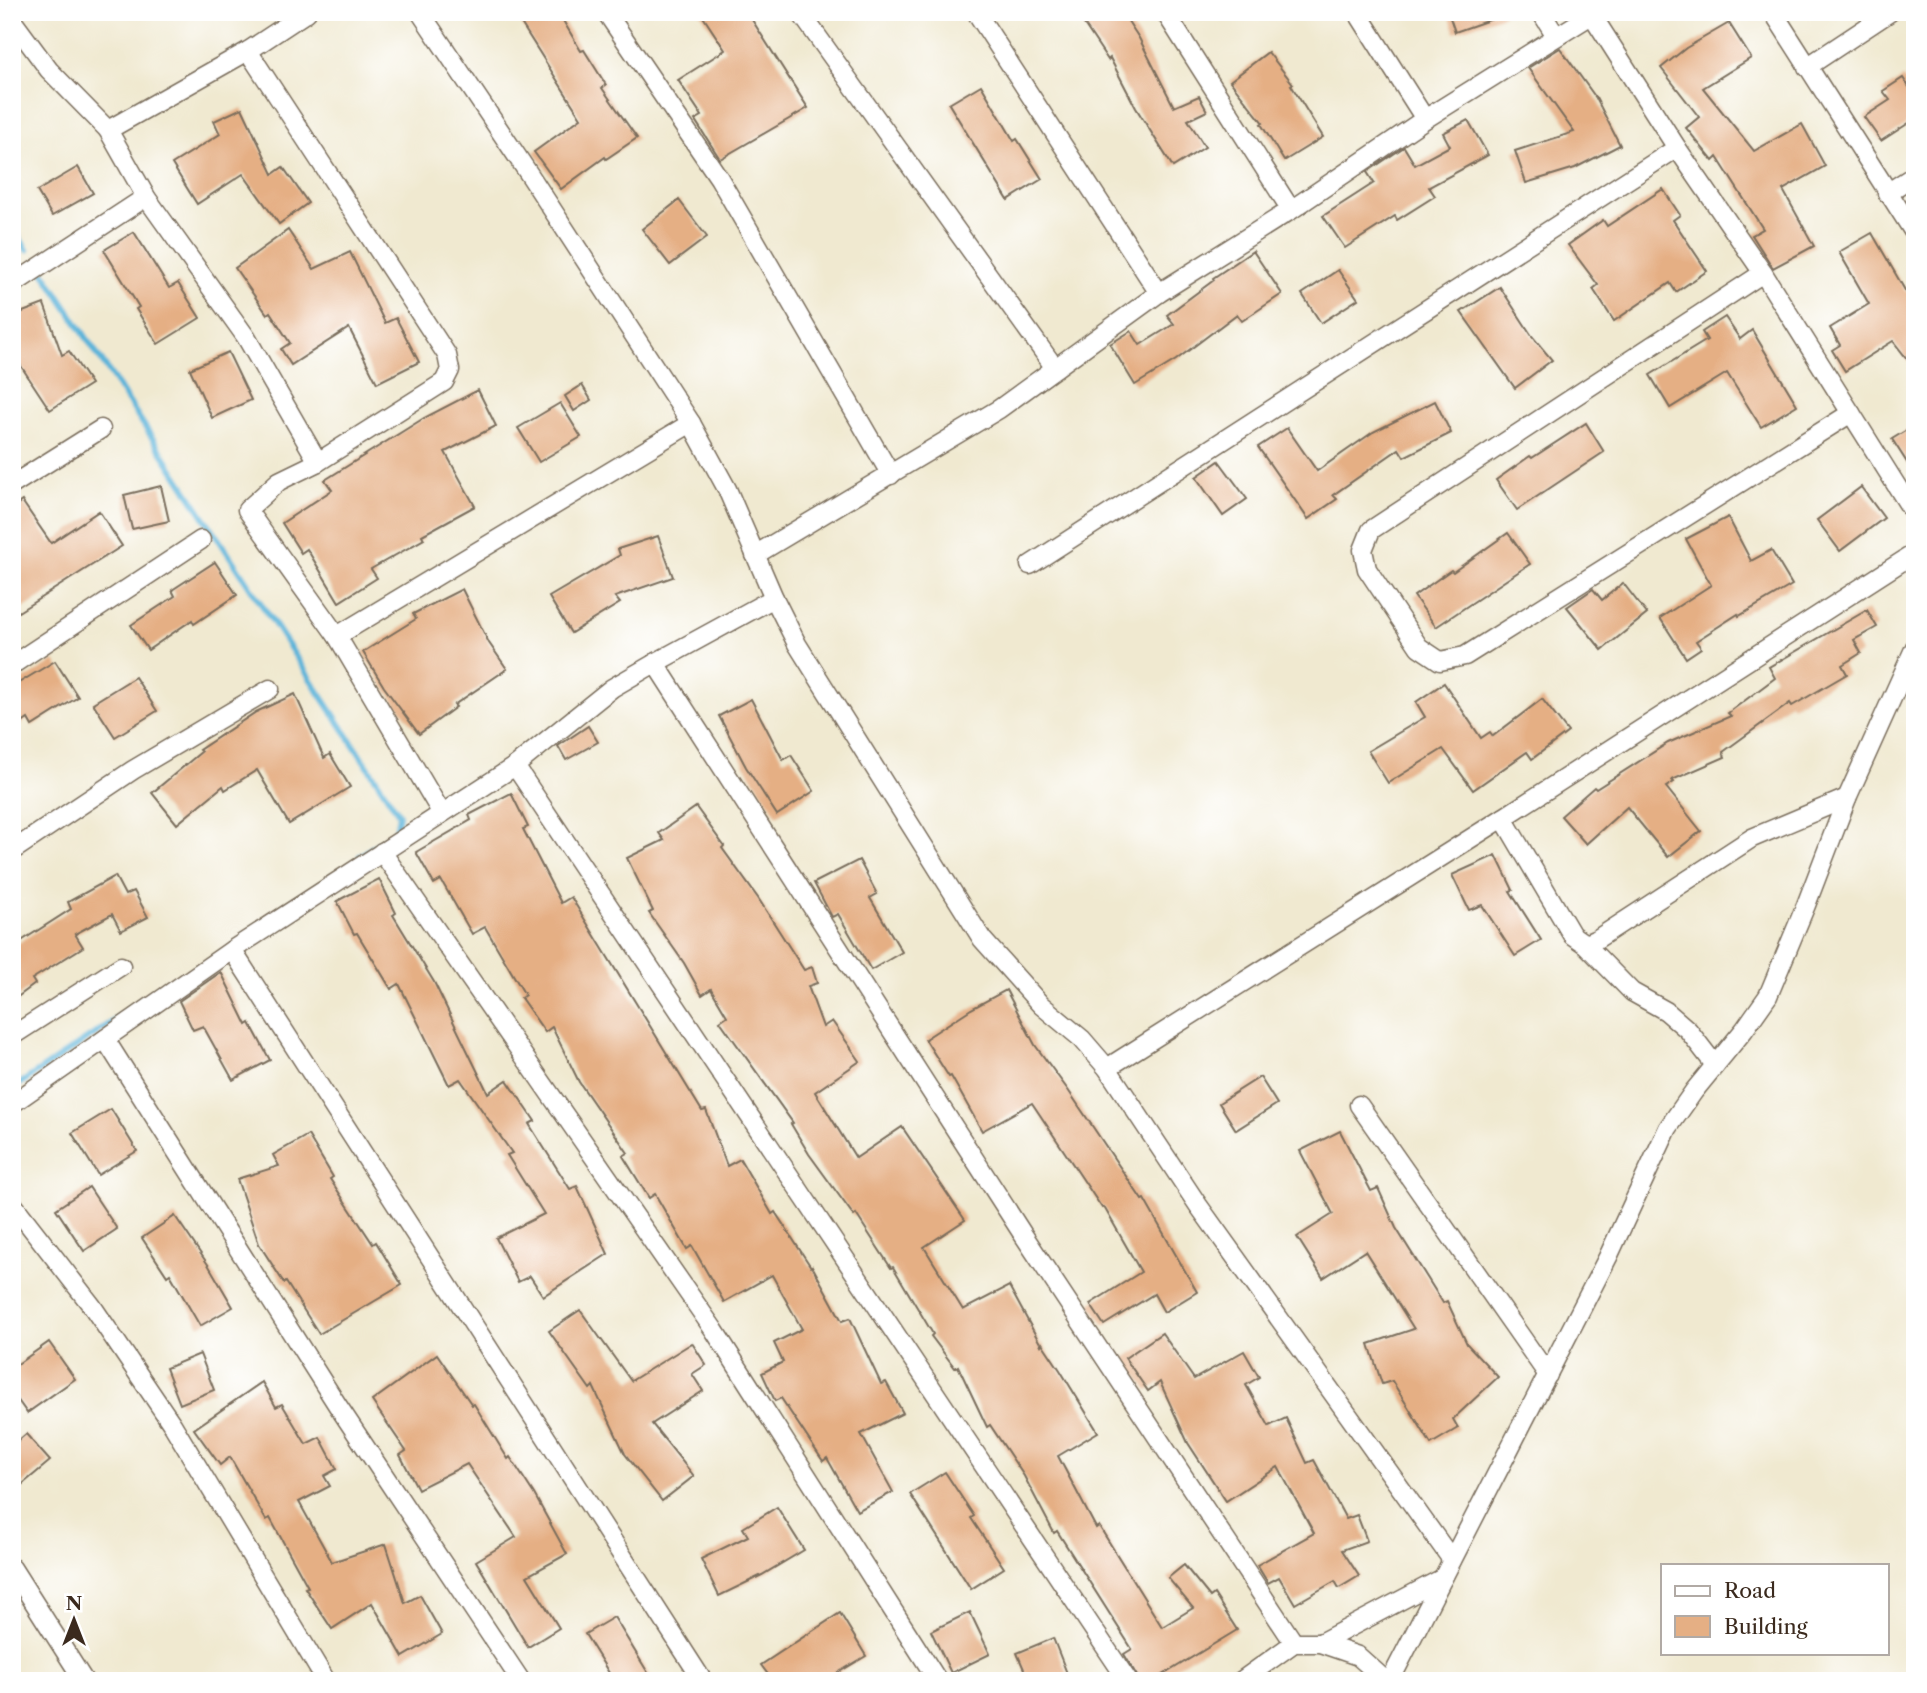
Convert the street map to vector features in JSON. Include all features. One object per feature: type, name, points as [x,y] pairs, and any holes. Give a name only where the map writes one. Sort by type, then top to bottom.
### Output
[{"type":"street","points":[[108,130],[248,51],[307,12]]},
{"type":"street","points":[[420,12],[691,423],[727,489],[797,644],[982,939],[1041,1005],[1082,1040],[1107,1068],[1198,1205],[1452,1560]]},
{"type":"street","points":[[606,12],[719,178],[891,475]]},
{"type":"street","points":[[800,12],[1055,368]]},
{"type":"street","points":[[976,12],[1158,293]]},
{"type":"street","points":[[1165,12],[1291,210]]},
{"type":"street","points":[[1357,12],[1425,119]]},
{"type":"street","points":[[1541,12],[1556,36]]},
{"type":"street","points":[[1773,12],[1915,233]]},
{"type":"street","points":[[1807,67],[1890,12]]},
{"type":"street","points":[[755,555],[999,409],[1158,293],[1291,210],[1425,119],[1594,14],[1677,149],[1763,273],[1915,515]]},
{"type":"street","points":[[12,20],[49,70],[108,130],[146,197],[246,337],[318,462]]},
{"type":"street","points":[[248,51],[447,355],[450,370],[444,382],[318,462],[279,481],[247,510],[337,636],[441,812]]},
{"type":"street","points":[[1030,565],[1677,149]]},
{"type":"street","points":[[1888,193],[1915,175]]},
{"type":"street","points":[[12,285],[146,197]]},
{"type":"street","points":[[1763,273],[1371,530],[1363,551],[1367,569],[1419,647],[1440,661],[1465,656],[1851,413]]},
{"type":"street","points":[[337,636],[691,423]]},
{"type":"street","points":[[12,485],[101,429]]},
{"type":"street","points":[[12,665],[201,540]]},
{"type":"street","points":[[1107,1068],[1915,553]]},
{"type":"street","points":[[12,1104],[232,950],[515,766],[612,688],[774,598]]},
{"type":"street","points":[[1241,1681],[1294,1643],[1320,1643],[1358,1656],[1388,1681],[1608,1257],[1668,1128],[1768,996],[1847,798],[1915,647]]},
{"type":"street","points":[[655,663],[1014,1221],[1294,1643]]},
{"type":"street","points":[[12,851],[134,770],[270,689]]},
{"type":"street","points":[[515,766],[1128,1681]]},
{"type":"street","points":[[1584,944],[1597,939],[1752,838],[1847,798]]},
{"type":"street","points":[[1503,818],[1572,935],[1632,992],[1666,1011],[1688,1030],[1715,1065]]},
{"type":"street","points":[[382,852],[714,1330],[938,1681]]},
{"type":"street","points":[[232,950],[703,1681]]},
{"type":"street","points":[[12,1036],[121,966]]},
{"type":"street","points":[[105,1039],[338,1406],[521,1681]]},
{"type":"street","points":[[1359,1105],[1548,1375]]},
{"type":"street","points":[[12,1203],[92,1306],[172,1424],[326,1681]]},
{"type":"street","points":[[12,1568],[85,1681]]},
{"type":"street","points":[[1320,1643],[1443,1577]]},
{"type":"building","points":[[514,12],[558,12],[581,51],[584,50],[606,85],[602,88],[637,138],[561,189],[534,152],[581,118]]},
{"type":"building","points":[[700,12],[747,12],[808,108],[720,159],[695,120],[702,116],[678,80],[725,50]]},
{"type":"building","points":[[1089,12],[1122,12],[1139,38],[1174,107],[1199,96],[1207,111],[1188,120],[1205,147],[1173,167],[1136,108],[1110,58],[1108,60],[1080,18]]},
{"type":"building","points":[[1448,12],[1504,12],[1504,15],[1455,32]]},
{"type":"building","points":[[1729,23],[1751,58],[1703,88],[1754,151],[1802,124],[1825,166],[1783,190],[1814,246],[1773,268],[1752,235],[1763,229],[1717,157],[1713,161],[1686,128],[1699,117],[1661,68],[1686,48]]},
{"type":"building","points":[[1560,48],[1596,98],[1620,145],[1575,168],[1526,183],[1515,151],[1574,132],[1528,68]]},
{"type":"building","points":[[1268,52],[1293,84],[1291,85],[1323,137],[1284,161],[1261,124],[1263,123],[1230,81]]},
{"type":"building","points":[[1903,78],[1915,96],[1915,119],[1881,141],[1864,117],[1890,100],[1883,91]]},
{"type":"building","points":[[981,85],[1014,141],[1017,139],[1042,179],[1008,200],[949,104]]},
{"type":"building","points":[[242,108],[273,174],[283,167],[308,203],[279,224],[243,174],[197,204],[172,164],[220,134],[214,121]]},
{"type":"building","points":[[1468,120],[1488,155],[1429,187],[1435,196],[1397,220],[1395,216],[1345,248],[1323,216],[1374,183],[1367,172],[1404,147],[1415,165],[1450,146],[1443,133]]},
{"type":"building","points":[[78,167],[93,193],[52,216],[37,191]]},
{"type":"building","points":[[1663,189],[1680,215],[1673,220],[1707,271],[1676,292],[1670,283],[1614,321],[1593,289],[1598,285],[1568,245],[1603,220],[1607,226]]},
{"type":"building","points":[[679,200],[707,237],[670,265],[642,229]]},
{"type":"building","points":[[288,230],[314,269],[350,252],[385,323],[396,318],[419,362],[377,383],[349,328],[291,365],[281,349],[290,343],[270,312],[267,314],[235,268]]},
{"type":"building","points":[[134,232],[169,288],[178,283],[200,318],[158,344],[104,250]]},
{"type":"building","points":[[1872,233],[1906,292],[1915,286],[1915,369],[1893,341],[1845,371],[1832,350],[1840,345],[1830,328],[1869,304],[1839,252]]},
{"type":"building","points":[[1253,251],[1282,294],[1242,321],[1237,314],[1176,360],[1135,385],[1110,344],[1131,331],[1140,345],[1174,324],[1167,315],[1214,280],[1213,278]]},
{"type":"building","points":[[1338,270],[1358,299],[1321,323],[1302,294]]},
{"type":"building","points":[[1500,287],[1532,336],[1552,360],[1515,388],[1461,312]]},
{"type":"building","points":[[44,304],[62,355],[69,351],[91,384],[50,410],[19,363],[12,367],[12,316]]},
{"type":"building","points":[[1725,317],[1740,339],[1752,330],[1797,405],[1761,427],[1727,373],[1670,408],[1650,375],[1707,340],[1702,332]]},
{"type":"building","points":[[228,352],[251,400],[212,418],[190,369]]},
{"type":"building","points":[[582,385],[591,400],[574,411],[565,396]]},
{"type":"building","points":[[478,390],[496,426],[445,452],[475,506],[422,535],[424,539],[371,569],[377,578],[339,602],[307,549],[301,553],[282,523],[332,490],[325,480],[424,418]]},
{"type":"building","points":[[1435,401],[1451,433],[1404,457],[1399,449],[1333,495],[1337,499],[1308,519],[1258,447],[1287,428],[1317,471],[1373,432]]},
{"type":"building","points":[[560,403],[581,437],[539,462],[518,428]]},
{"type":"building","points":[[1586,423],[1604,452],[1517,510],[1496,480]]},
{"type":"building","points":[[1915,425],[1915,475],[1892,439]]},
{"type":"building","points":[[1219,461],[1247,499],[1223,516],[1196,477]]},
{"type":"building","points":[[161,486],[169,521],[132,529],[124,495]]},
{"type":"building","points":[[1861,487],[1884,518],[1840,551],[1817,520]]},
{"type":"building","points":[[22,501],[51,543],[99,511],[122,546],[12,616],[12,508]]},
{"type":"building","points":[[1728,517],[1751,561],[1771,550],[1792,585],[1739,616],[1738,614],[1696,641],[1701,648],[1686,658],[1660,618],[1711,585],[1686,539]]},
{"type":"building","points":[[1508,533],[1530,564],[1436,627],[1414,596]]},
{"type":"building","points":[[658,536],[673,577],[615,597],[620,603],[571,633],[549,597],[620,555],[618,549]]},
{"type":"building","points":[[215,562],[237,595],[194,624],[192,620],[148,650],[131,625],[175,596],[172,590]]},
{"type":"building","points":[[1623,583],[1647,614],[1602,650],[1567,607],[1593,589],[1602,600]]},
{"type":"building","points":[[462,589],[489,643],[507,669],[454,705],[456,707],[419,734],[384,687],[363,652],[416,619],[413,614]]},
{"type":"building","points":[[1867,610],[1877,627],[1854,640],[1861,653],[1842,665],[1847,674],[1792,706],[1790,703],[1723,752],[1725,757],[1672,780],[1674,782],[1666,787],[1701,831],[1668,857],[1627,807],[1586,844],[1561,816],[1594,787],[1596,789],[1668,743],[1731,716],[1728,713],[1775,678],[1769,667]]},
{"type":"building","points":[[55,661],[78,697],[32,726],[28,719],[12,730],[12,687]]},
{"type":"building","points":[[135,677],[157,711],[115,737],[93,703]]},
{"type":"building","points":[[1444,683],[1481,738],[1490,732],[1493,736],[1542,699],[1568,732],[1532,759],[1527,752],[1473,790],[1443,749],[1388,783],[1368,751],[1425,717],[1416,702]]},
{"type":"building","points":[[295,694],[324,758],[330,754],[350,787],[289,824],[257,770],[225,790],[223,786],[177,824],[152,793],[201,752],[199,750],[256,712]]},
{"type":"building","points":[[751,699],[783,760],[791,755],[814,791],[777,815],[746,767],[719,716]]},
{"type":"building","points":[[588,726],[598,742],[566,760],[558,746]]},
{"type":"building","points":[[511,793],[528,827],[523,829],[561,903],[571,897],[702,1111],[706,1110],[727,1166],[740,1159],[772,1214],[775,1212],[812,1266],[842,1321],[850,1318],[881,1384],[886,1382],[903,1413],[861,1434],[893,1492],[857,1511],[827,1458],[823,1461],[781,1398],[775,1401],[762,1373],[783,1362],[774,1343],[802,1329],[772,1275],[724,1302],[692,1246],[687,1249],[655,1194],[649,1198],[623,1156],[628,1153],[579,1082],[552,1027],[545,1032],[521,998],[525,995],[485,927],[472,934],[441,880],[434,884],[416,852],[471,820],[469,815]]},
{"type":"building","points":[[696,807],[804,970],[812,967],[817,983],[808,986],[823,1027],[832,1021],[860,1061],[815,1092],[856,1158],[902,1127],[965,1220],[924,1247],[963,1310],[1009,1286],[1041,1345],[1042,1343],[1098,1432],[1058,1456],[1096,1528],[1099,1526],[1162,1627],[1193,1608],[1168,1578],[1184,1565],[1210,1597],[1214,1594],[1237,1630],[1153,1681],[1140,1681],[1124,1654],[1132,1649],[1057,1531],[1054,1533],[1024,1476],[990,1425],[987,1427],[958,1366],[955,1368],[931,1336],[933,1334],[893,1267],[891,1268],[856,1214],[854,1216],[809,1154],[791,1124],[793,1123],[720,1021],[727,1016],[711,989],[702,995],[684,963],[649,913],[653,911],[627,858],[664,840],[659,833]]},
{"type":"building","points":[[1496,855],[1513,890],[1510,891],[1541,940],[1515,956],[1482,905],[1469,910],[1452,875]]},
{"type":"building","points":[[859,860],[877,894],[870,898],[902,952],[871,970],[838,914],[832,917],[814,883]]},
{"type":"building","points":[[115,876],[125,895],[134,891],[148,917],[121,931],[112,914],[75,934],[83,947],[32,979],[35,984],[12,1001],[12,947],[71,909],[68,902]]},
{"type":"building","points":[[379,879],[396,913],[393,915],[434,982],[488,1093],[507,1080],[535,1121],[529,1124],[570,1189],[577,1186],[608,1254],[543,1296],[530,1276],[518,1282],[496,1238],[544,1214],[507,1155],[512,1153],[460,1079],[449,1085],[399,984],[391,989],[357,933],[354,934],[337,901]]},
{"type":"building","points":[[221,972],[247,1025],[250,1023],[270,1060],[233,1080],[203,1026],[193,1030],[179,1001]]},
{"type":"building","points":[[1006,990],[1035,1045],[1142,1200],[1144,1199],[1197,1292],[1164,1312],[1154,1294],[1104,1325],[1090,1304],[1141,1272],[1104,1207],[1102,1208],[1032,1103],[982,1131],[951,1076],[949,1077],[925,1039]]},
{"type":"building","points":[[1260,1077],[1277,1104],[1236,1130],[1219,1103]]},
{"type":"building","points":[[111,1109],[137,1151],[98,1175],[72,1133]]},
{"type":"building","points":[[1340,1131],[1371,1191],[1378,1188],[1396,1228],[1443,1303],[1447,1301],[1467,1344],[1498,1377],[1453,1419],[1458,1428],[1431,1444],[1392,1381],[1382,1384],[1369,1344],[1414,1329],[1365,1251],[1323,1278],[1297,1237],[1333,1214],[1300,1151]]},
{"type":"building","points":[[308,1135],[333,1177],[330,1179],[373,1244],[376,1242],[402,1285],[319,1334],[259,1244],[237,1179],[279,1166],[273,1155]]},
{"type":"building","points":[[89,1187],[117,1229],[84,1251],[56,1209]]},
{"type":"building","points":[[175,1216],[233,1307],[200,1326],[170,1274],[167,1276],[142,1238]]},
{"type":"building","points":[[580,1310],[631,1381],[692,1343],[706,1365],[692,1374],[703,1391],[652,1424],[694,1476],[662,1501],[625,1454],[593,1386],[590,1389],[549,1331]]},
{"type":"building","points":[[1162,1333],[1194,1379],[1244,1351],[1259,1377],[1246,1385],[1269,1426],[1286,1418],[1307,1463],[1314,1460],[1346,1519],[1357,1515],[1367,1541],[1342,1550],[1359,1576],[1339,1588],[1335,1581],[1295,1604],[1279,1577],[1268,1583],[1257,1565],[1314,1533],[1278,1467],[1226,1501],[1188,1443],[1160,1382],[1148,1391],[1125,1358]]},
{"type":"building","points":[[49,1342],[75,1379],[27,1413],[12,1392],[12,1368]]},
{"type":"building","points":[[200,1354],[214,1390],[180,1404],[166,1368]]},
{"type":"building","points":[[437,1354],[472,1405],[474,1404],[508,1459],[510,1457],[567,1554],[527,1576],[559,1628],[528,1647],[476,1561],[516,1537],[467,1464],[418,1489],[400,1455],[406,1451],[372,1401]]},
{"type":"building","points":[[262,1382],[276,1407],[282,1404],[306,1444],[320,1437],[337,1469],[324,1476],[330,1486],[299,1502],[332,1562],[386,1544],[405,1603],[420,1595],[442,1634],[403,1657],[372,1603],[332,1629],[305,1588],[308,1587],[270,1518],[266,1520],[230,1457],[220,1465],[194,1429]]},
{"type":"building","points":[[26,1434],[50,1461],[12,1493],[12,1446]]},
{"type":"building","points":[[945,1472],[1004,1568],[971,1589],[910,1494]]},
{"type":"building","points":[[777,1507],[804,1550],[719,1596],[701,1559],[748,1536],[743,1528]]},
{"type":"building","points":[[970,1612],[990,1654],[951,1673],[931,1631]]},
{"type":"building","points":[[840,1613],[866,1656],[824,1681],[773,1681],[761,1665]]},
{"type":"building","points":[[614,1617],[653,1681],[614,1681],[585,1634]]},
{"type":"building","points":[[1053,1638],[1070,1681],[1029,1681],[1017,1653]]},
{"type":"waterway","points":[[12,227],[27,250]]},
{"type":"waterway","points":[[44,273],[399,814],[396,832],[360,856]]},
{"type":"waterway","points":[[12,1089],[147,999]]}]
